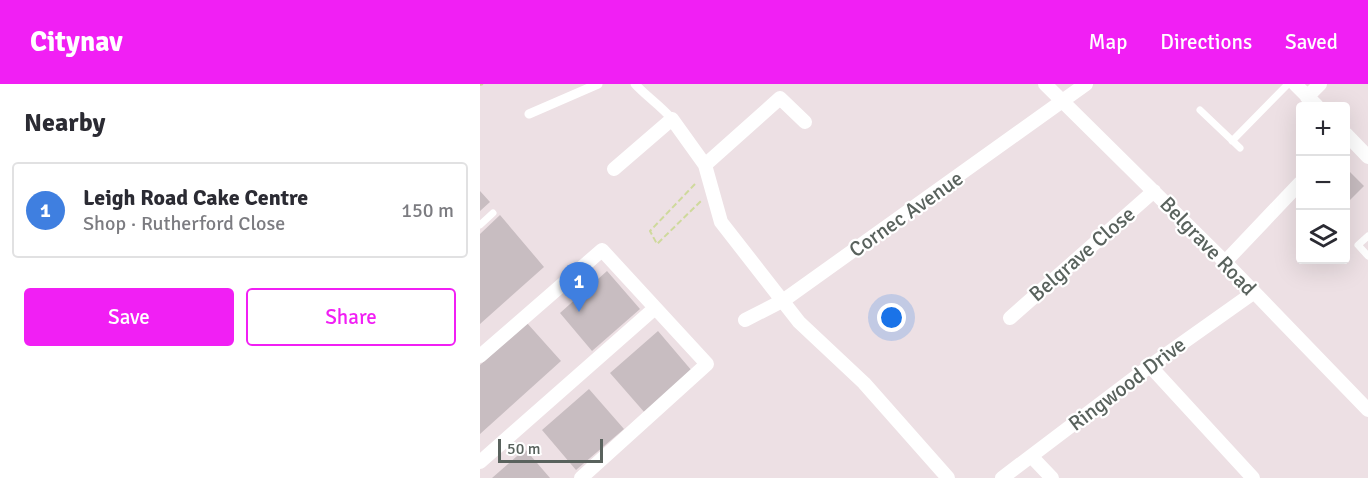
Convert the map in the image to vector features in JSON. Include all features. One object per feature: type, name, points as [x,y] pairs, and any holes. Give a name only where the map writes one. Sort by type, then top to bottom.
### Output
[{"type":"street","points":[[529,114],[598,84]]},
{"type":"street","points":[[635,84],[648,98],[658,103],[672,119],[706,168],[721,222],[799,322],[864,383],[948,478]]},
{"type":"street","name":"Belgrave Road","points":[[1045,84],[1225,262],[1368,410]]},
{"type":"street","name":"Cornec Avenue","points":[[745,320],[784,300],[1086,84]]},
{"type":"street","points":[[1295,84],[1312,102],[1320,84]]},
{"type":"street","points":[[706,168],[780,98],[805,122]]},
{"type":"street","points":[[614,170],[672,119]]},
{"type":"street","points":[[1350,139],[1368,157]]},
{"type":"street","points":[[1225,262],[1296,187]]},
{"type":"street","name":"Belgrave Close","points":[[1010,318],[1154,191]]},
{"type":"street","points":[[480,356],[602,250],[707,364],[580,478]]},
{"type":"street","name":"Ringwood Drive","points":[[1002,478],[1150,366],[1253,293]]},
{"type":"street","points":[[480,462],[655,308]]},
{"type":"street","points":[[1150,366],[1253,478]]},
{"type":"street","points":[[1031,456],[1052,478]]},
{"type":"lane","points":[[1232,141],[1288,84]]},
{"type":"lane","points":[[1200,110],[1240,148]]},
{"type":"lane","points":[[480,225],[494,213]]},
{"type":"lane","points":[[1368,236],[1358,245],[1368,256]]},
{"type":"path","points":[[706,168],[650,231],[657,244],[711,191]]},
{"type":"building","points":[[1350,172],[1364,186],[1350,200]]},
{"type":"building","points":[[480,191],[490,202],[480,211]]},
{"type":"building","points":[[500,215],[544,267],[480,324],[480,234]]},
{"type":"building","points":[[607,271],[640,309],[592,351],[560,313]]},
{"type":"building","points":[[527,323],[561,361],[480,434],[480,365]]},
{"type":"building","points":[[658,331],[692,371],[645,413],[610,373]]},
{"type":"building","points":[[589,389],[624,429],[576,470],[542,430]]},
{"type":"building","points":[[525,449],[550,478],[492,478]]},
{"type":"place","name":"Leigh Road Cake Centre","points":[[579,312]]}]
